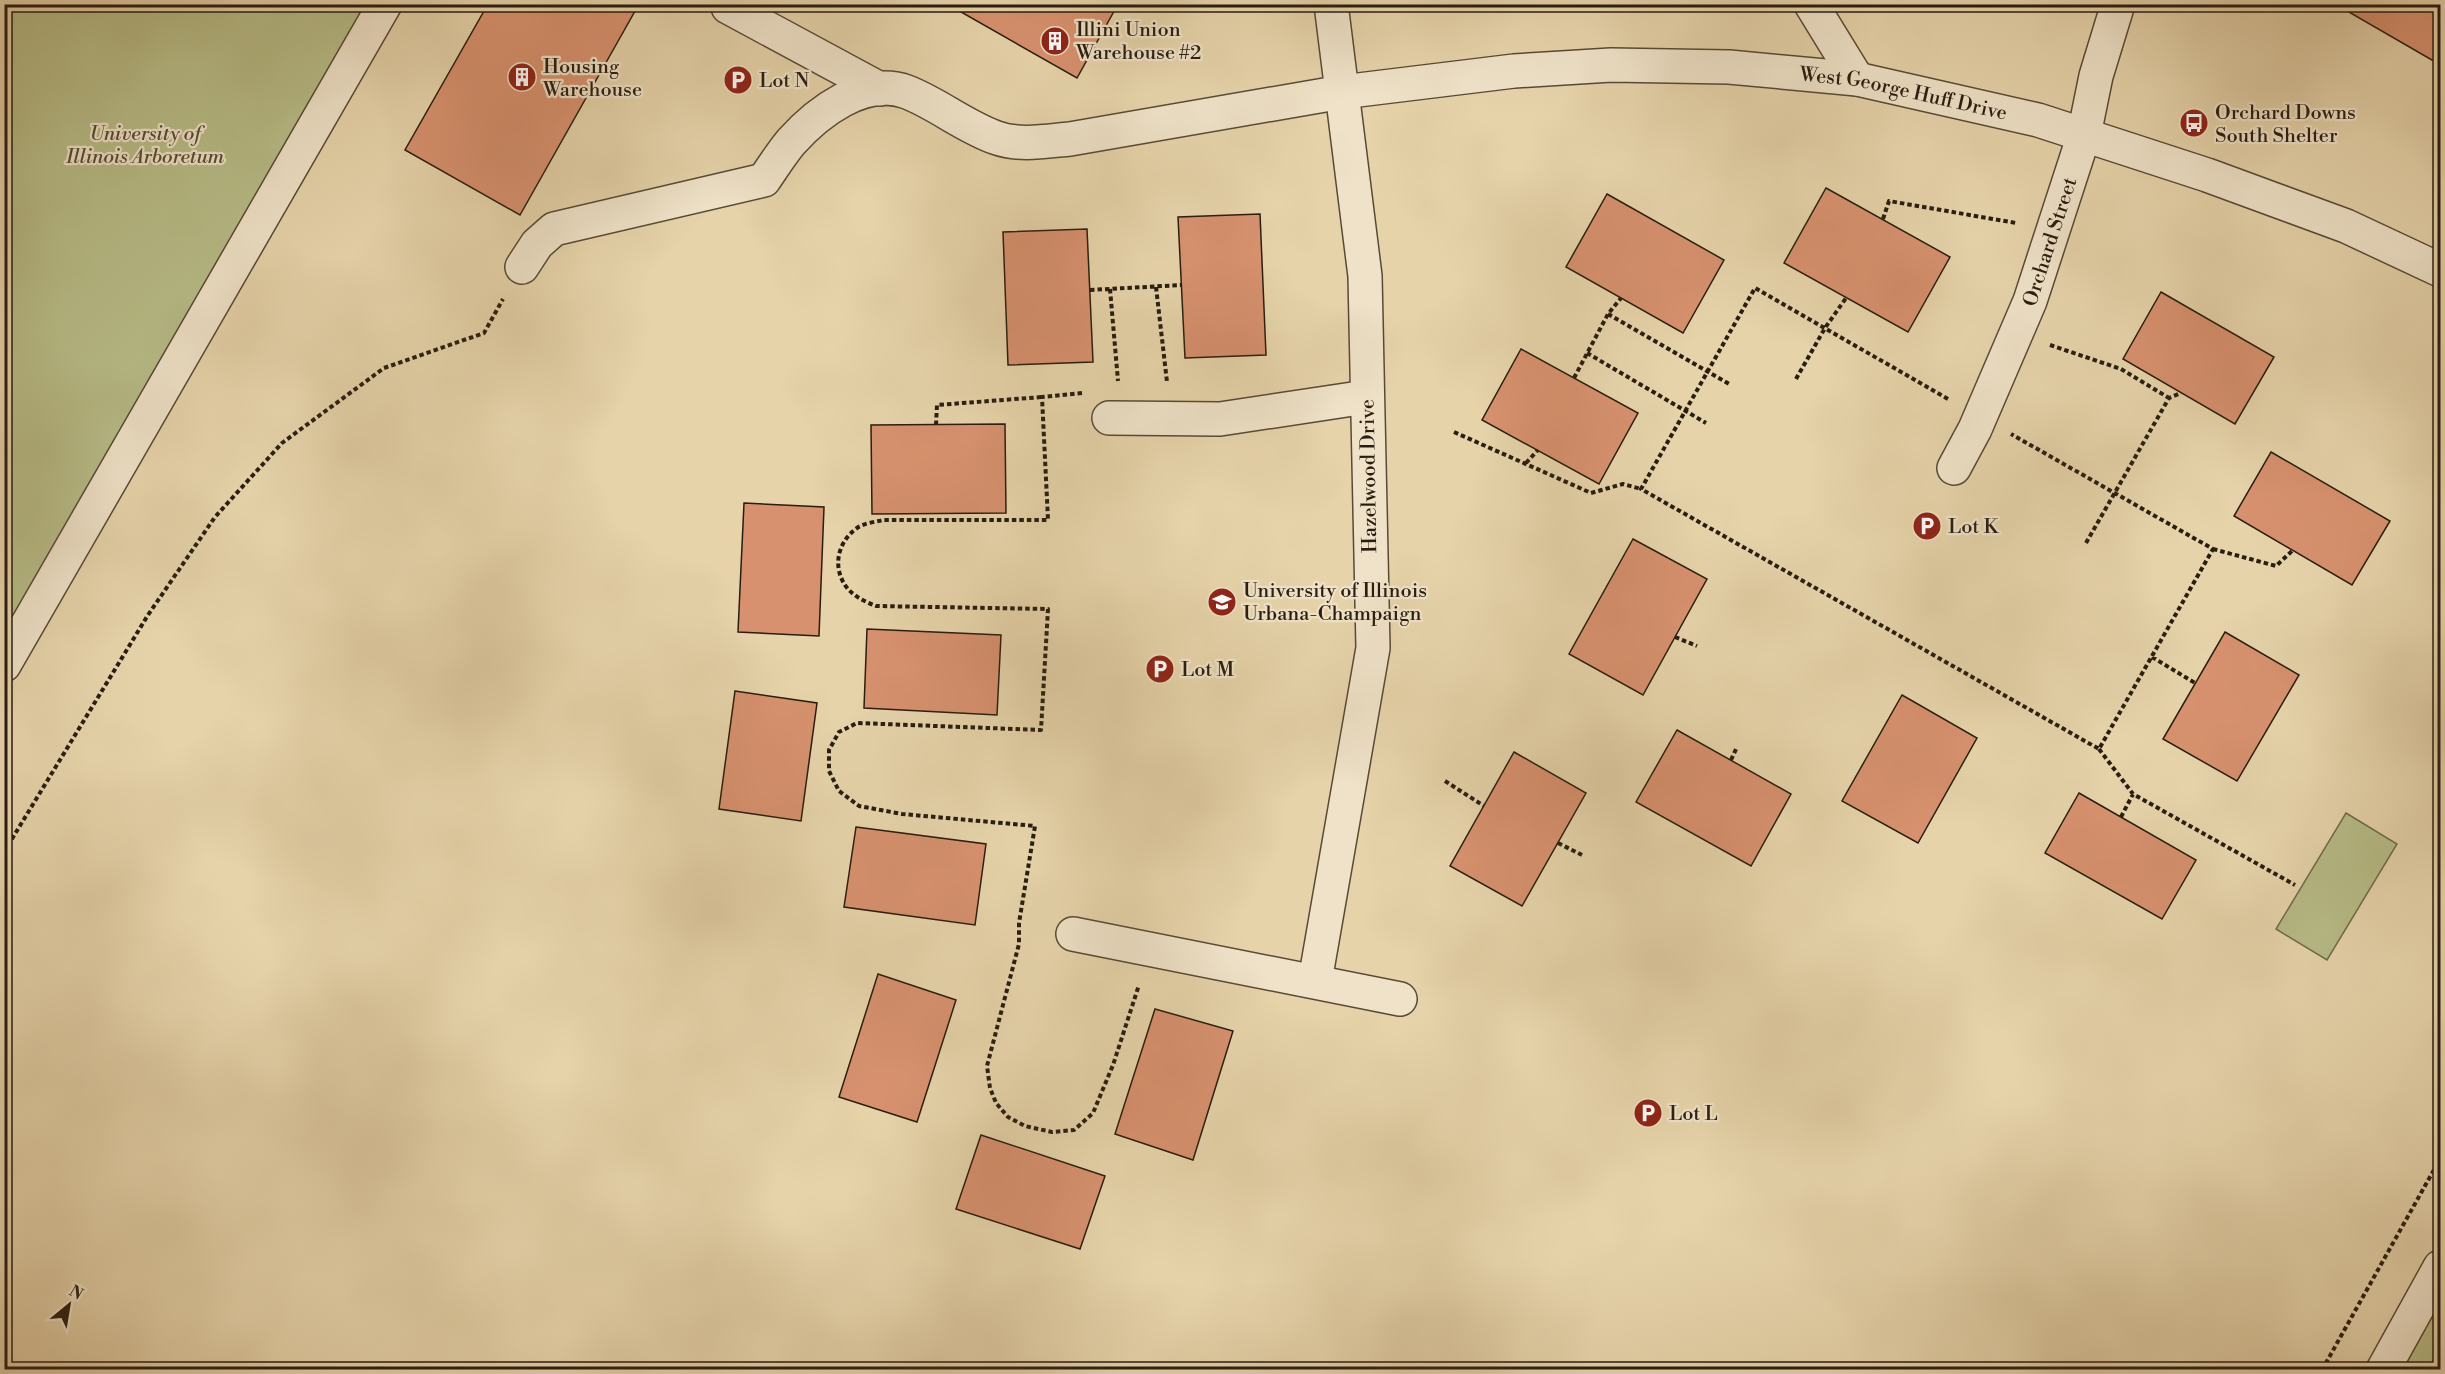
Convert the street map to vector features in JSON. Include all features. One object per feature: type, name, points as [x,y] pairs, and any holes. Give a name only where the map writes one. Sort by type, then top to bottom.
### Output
[{"type":"street","points":[[4,665],[384,4]]},
{"type":"street","points":[[730,4],[728,7],[880,89]]},
{"type":"street","name":"Hazelwood Drive","points":[[1315,981],[1373,648],[1365,276],[1331,4]]},
{"type":"street","points":[[1811,4],[1857,79]]},
{"type":"street","name":"Orchard Street","points":[[1954,468],[1975,429],[2030,301],[2084,135],[2096,76],[2118,4]]},
{"type":"street","name":"West George Huff Drive","points":[[880,89],[905,91],[998,139],[1035,142],[1070,139],[1342,92],[1514,71],[1611,65],[1729,67],[1857,79],[2038,120],[2207,175],[2336,222],[2440,270]]},
{"type":"street","points":[[522,267],[537,244],[554,229],[764,180],[790,143],[819,115],[854,94],[880,89]]},
{"type":"street","points":[[1114,404],[1220,419],[1366,396]]},
{"type":"street","points":[[1072,934],[1400,999]]},
{"type":"street","points":[[2383,1370],[2440,1267]]},
{"type":"path","points":[[1883,219],[1889,201],[2027,225]]},
{"type":"path","points":[[4,852],[148,615],[215,517],[282,443],[384,368],[484,333],[522,267]]},
{"type":"path","points":[[1090,290],[1182,285]]},
{"type":"path","points":[[1156,287],[1168,387]]},
{"type":"path","points":[[1641,489],[1755,288],[1948,399]]},
{"type":"path","points":[[1110,289],[1114,404]]},
{"type":"path","points":[[1574,378],[1608,314],[1621,297]]},
{"type":"path","points":[[1796,379],[1825,328],[1846,298]]},
{"type":"path","points":[[1608,314],[1728,384]]},
{"type":"path","points":[[2016,333],[2121,369],[2169,398]]},
{"type":"path","points":[[1587,353],[1706,423]]},
{"type":"path","points":[[936,425],[937,405],[1086,393]]},
{"type":"path","points":[[2086,543],[2169,398],[2181,393]]},
{"type":"path","points":[[1042,397],[1048,520],[884,520],[857,528],[837,556],[839,573],[848,590],[876,606],[1048,609],[1041,730],[857,723],[839,732],[829,750],[829,771],[839,791],[859,806],[902,814],[1035,826],[1019,923],[1018,944],[987,1066],[990,1088],[996,1103],[1008,1117],[1025,1126],[1052,1132],[1074,1130],[1093,1113],[1113,1065],[1140,982]]},
{"type":"path","points":[[2003,429],[2213,549],[2276,567],[2293,550]]},
{"type":"path","points":[[1454,432],[1591,493],[1623,484],[1641,489],[2099,749],[2133,794],[2295,885]]},
{"type":"path","points":[[1526,463],[1538,450]]},
{"type":"path","points":[[2099,749],[2213,549]]},
{"type":"path","points":[[1675,637],[1697,646]]},
{"type":"path","points":[[2152,657],[2195,683]]},
{"type":"path","points":[[1731,760],[1737,747]]},
{"type":"path","points":[[1445,781],[1484,806]]},
{"type":"path","points":[[2121,817],[2133,794]]},
{"type":"path","points":[[1558,843],[1582,855]]},
{"type":"path","points":[[2322,1370],[2440,1159]]},
{"type":"green space","name":"University of Illinois Arboretum","points":[[5,5],[388,5],[5,665]]},
{"type":"green space","points":[[2346,813],[2397,844],[2327,960],[2276,929]]},
{"type":"green space","points":[[2440,1302],[2440,1348],[2428,1369],[2403,1369]]},
{"type":"building","name":"Housing Warehouse","points":[[488,4],[639,4],[520,215],[405,150]]},
{"type":"building","name":"Illini Union Warehouse #2","points":[[947,4],[1118,4],[1077,78]]},
{"type":"building","points":[[2335,4],[2440,4],[2440,58],[2437,63]]},
{"type":"building","points":[[1826,188],[1950,257],[1908,332],[1784,263]]},
{"type":"building","points":[[1607,194],[1724,260],[1683,333],[1566,267]]},
{"type":"building","points":[[1260,214],[1266,355],[1185,358],[1178,217]]},
{"type":"building","points":[[1087,229],[1093,362],[1008,365],[1003,232]]},
{"type":"building","points":[[2161,292],[2274,357],[2235,424],[2123,359]]},
{"type":"building","points":[[1521,349],[1638,413],[1599,484],[1482,420]]},
{"type":"building","points":[[1005,424],[1006,513],[872,514],[871,425]]},
{"type":"building","points":[[2271,452],[2390,521],[2352,585],[2234,516]]},
{"type":"building","points":[[744,503],[824,507],[819,636],[738,632]]},
{"type":"building","points":[[1633,539],[1707,579],[1643,695],[1569,654]]},
{"type":"building","points":[[867,629],[1001,635],[997,715],[864,708]]},
{"type":"building","points":[[2225,632],[2299,675],[2237,781],[2163,739]]},
{"type":"building","points":[[735,691],[817,703],[801,821],[719,809]]},
{"type":"building","points":[[1902,695],[1977,738],[1918,843],[1842,801]]},
{"type":"building","points":[[1677,730],[1791,794],[1751,866],[1636,802]]},
{"type":"building","points":[[1514,752],[1586,793],[1522,906],[1450,866]]},
{"type":"building","points":[[2079,793],[2196,860],[2162,919],[2045,853]]},
{"type":"building","points":[[856,827],[986,844],[975,925],[844,907]]},
{"type":"building","points":[[878,974],[956,1000],[917,1122],[839,1097]]},
{"type":"building","points":[[1155,1009],[1233,1031],[1193,1160],[1115,1134]]},
{"type":"building","points":[[981,1135],[1105,1176],[1080,1249],[956,1209]]},
{"type":"place","name":"Illini Union Warehouse #2","points":[[1055,41]]},
{"type":"place","name":"Housing Warehouse","points":[[522,77]]},
{"type":"place","name":"Lot N","points":[[738,80]]},
{"type":"place","name":"Orchard Downs South Shelter","points":[[2194,123]]},
{"type":"place","name":"Lot K","points":[[1927,526]]},
{"type":"place","name":"University of Illinois Urbana-Champaign","points":[[1222,602]]},
{"type":"place","name":"Lot M","points":[[1160,669]]},
{"type":"place","name":"Lot L","points":[[1648,1113]]}]
